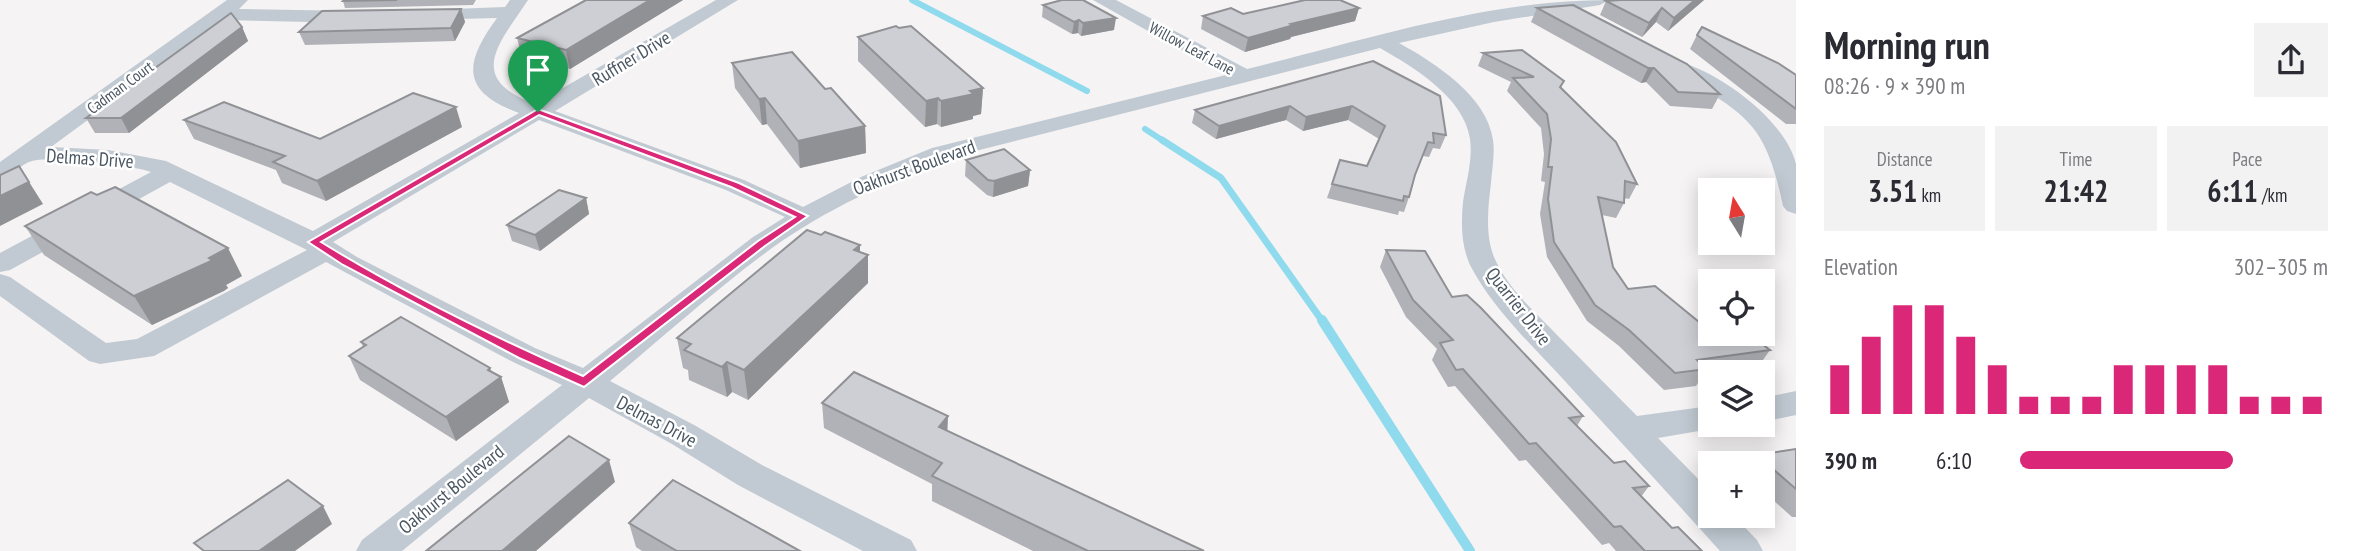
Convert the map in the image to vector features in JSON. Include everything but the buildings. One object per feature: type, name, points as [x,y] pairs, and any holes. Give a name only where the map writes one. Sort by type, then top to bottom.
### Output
[{"type":"street","name":"Cadman Court","points":[[0,173],[239,0]]},
{"type":"street","name":"Ruffner Drive","points":[[0,283],[100,354],[143,349],[729,0]]},
{"type":"street","name":"Willow Leaf Lane","points":[[1102,0],[1246,77]]},
{"type":"street","name":"Oakhurst Boulevard","points":[[375,551],[762,243],[803,216],[878,177],[940,153],[1494,16],[1559,3],[1600,12]]},
{"type":"street","points":[[515,6],[484,54],[480,66],[483,78],[498,94],[538,112],[735,185],[803,216]]},
{"type":"street","points":[[410,16],[515,6]]},
{"type":"street","points":[[221,14],[368,17]]},
{"type":"street","name":"Quarrier Drive","points":[[1383,42],[1415,62],[1452,91],[1474,113],[1482,141],[1474,220],[1478,252],[1497,285],[1522,316],[1698,502]]},
{"type":"street","points":[[1661,58],[1713,87],[1767,131],[1789,177],[1796,206]]},
{"type":"street","name":"Delmas Drive","points":[[26,154],[130,158],[170,172],[320,246],[524,355],[584,382],[684,435],[750,475],[898,551]]},
{"type":"street","points":[[0,264],[170,172]]},
{"type":"street","points":[[1775,407],[1796,403]]},
{"type":"street","points":[[1628,429],[1698,420]]},
{"type":"street","name":"Quarrier Drive","points":[[1722,528],[1744,551]]},
{"type":"waterway","points":[[912,0],[1087,91]]},
{"type":"waterway","points":[[1145,129],[1165,142]]},
{"type":"waterway","points":[[1162,140],[1221,178],[1323,322]]},
{"type":"waterway","points":[[1322,320],[1470,551]]},
{"type":"route","points":[[538,112],[735,185],[803,216],[762,243],[584,382],[524,355],[347,263],[314,242],[538,112]]}]
